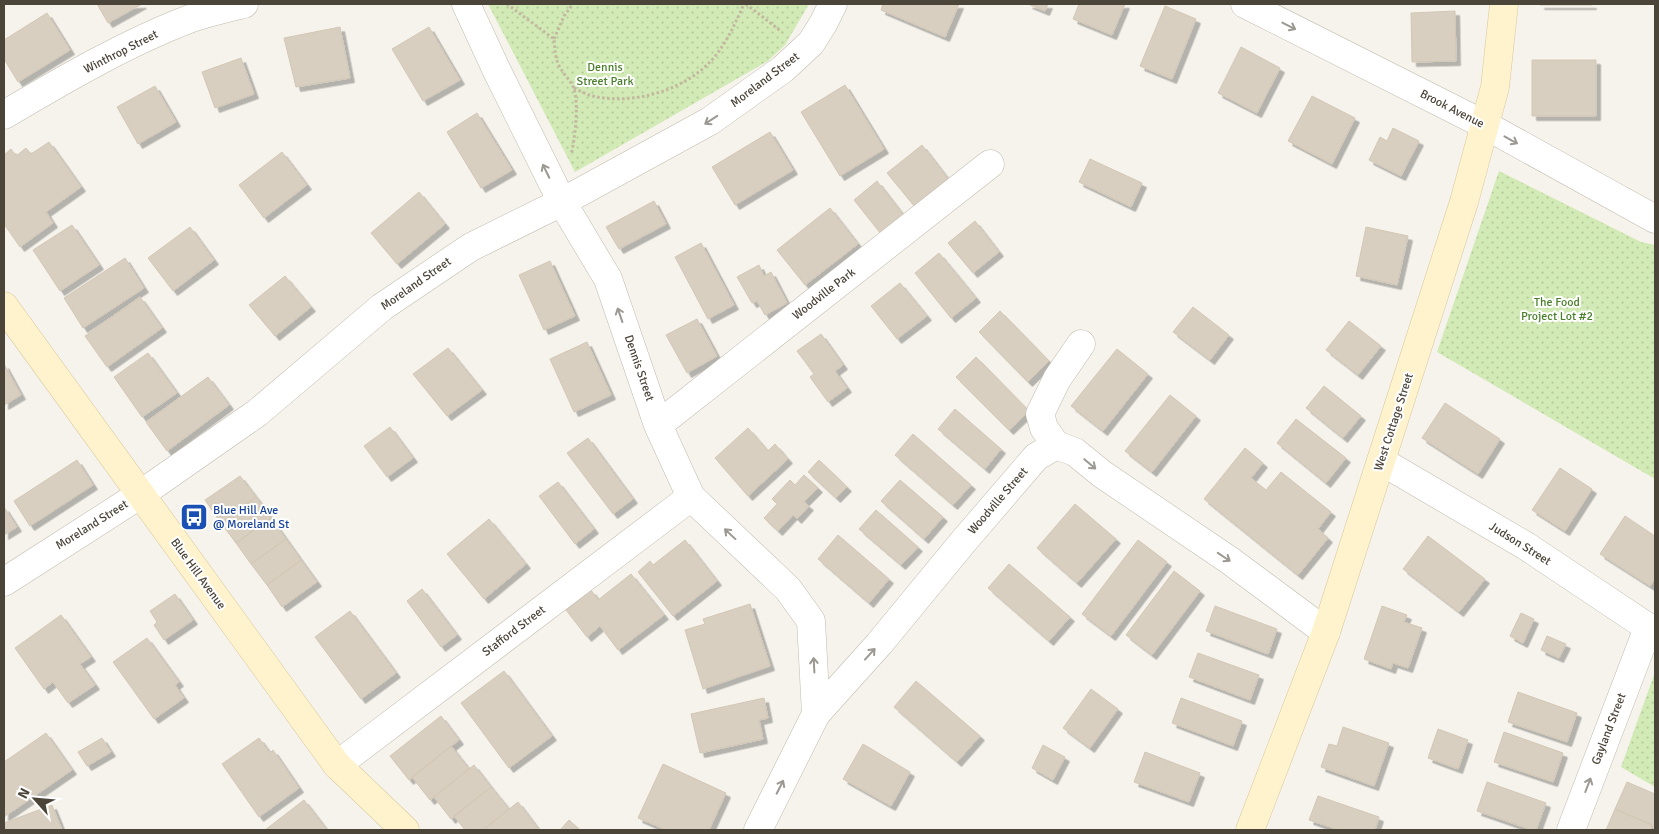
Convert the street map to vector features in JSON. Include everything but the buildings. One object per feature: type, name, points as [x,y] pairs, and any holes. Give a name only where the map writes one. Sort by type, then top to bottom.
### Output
[{"type":"street","name":"Winthrop Street","points":[[4,115],[42,92],[143,39],[193,18],[244,4]]},
{"type":"street","name":"Dennis Street","points":[[466,4],[562,202],[608,279],[658,425],[691,497],[788,589],[810,621],[816,714]]},
{"type":"street","name":"Moreland Street","points":[[4,582],[141,494],[256,413],[382,307],[471,246],[562,202],[710,121],[783,69],[811,43],[833,4]]},
{"type":"street","name":"Brook Avenue","points":[[1245,4],[1485,126],[1655,219]]},
{"type":"street","name":"West Cottage Street","points":[[1250,830],[1326,632],[1464,202],[1495,87],[1504,4]]},
{"type":"street","name":"Woodville Park","points":[[658,425],[990,164]]},
{"type":"street","name":"Blue Hill Avenue","points":[[4,306],[337,764],[405,830]]},
{"type":"street","points":[[1081,344],[1057,379],[1040,414],[1044,428],[1056,445],[1075,452],[1102,474],[1229,560],[1326,632]]},
{"type":"street","name":"Woodville Street","points":[[758,830],[816,714],[879,644],[962,542],[1036,457],[1056,445]]},
{"type":"street","name":"Judson Street","points":[[1381,462],[1526,546],[1651,630]]},
{"type":"street","name":"Stafford Street","points":[[337,764],[691,497]]},
{"type":"street","name":"Gayland Street","points":[[1571,830],[1651,630]]},
{"type":"path","points":[[507,4],[554,39]]},
{"type":"path","points":[[569,160],[575,138],[576,100],[574,88],[560,68],[555,53],[554,39],[564,16],[574,4]]},
{"type":"path","points":[[574,88],[591,96],[633,98],[656,94],[676,85],[694,75],[710,62],[735,25],[745,4],[786,36]]},
{"type":"green space","name":"Dennis Street Park","points":[[488,4],[809,4],[785,45],[768,61],[575,172]]},
{"type":"green space","name":"The Food Project Lot #2","points":[[1499,171],[1641,242],[1655,245],[1655,479],[1437,352]]},
{"type":"green space","points":[[1655,672],[1655,787],[1621,767]]},
{"type":"place","name":"Blue Hill Ave @ Moreland St","points":[[194,517]]}]
